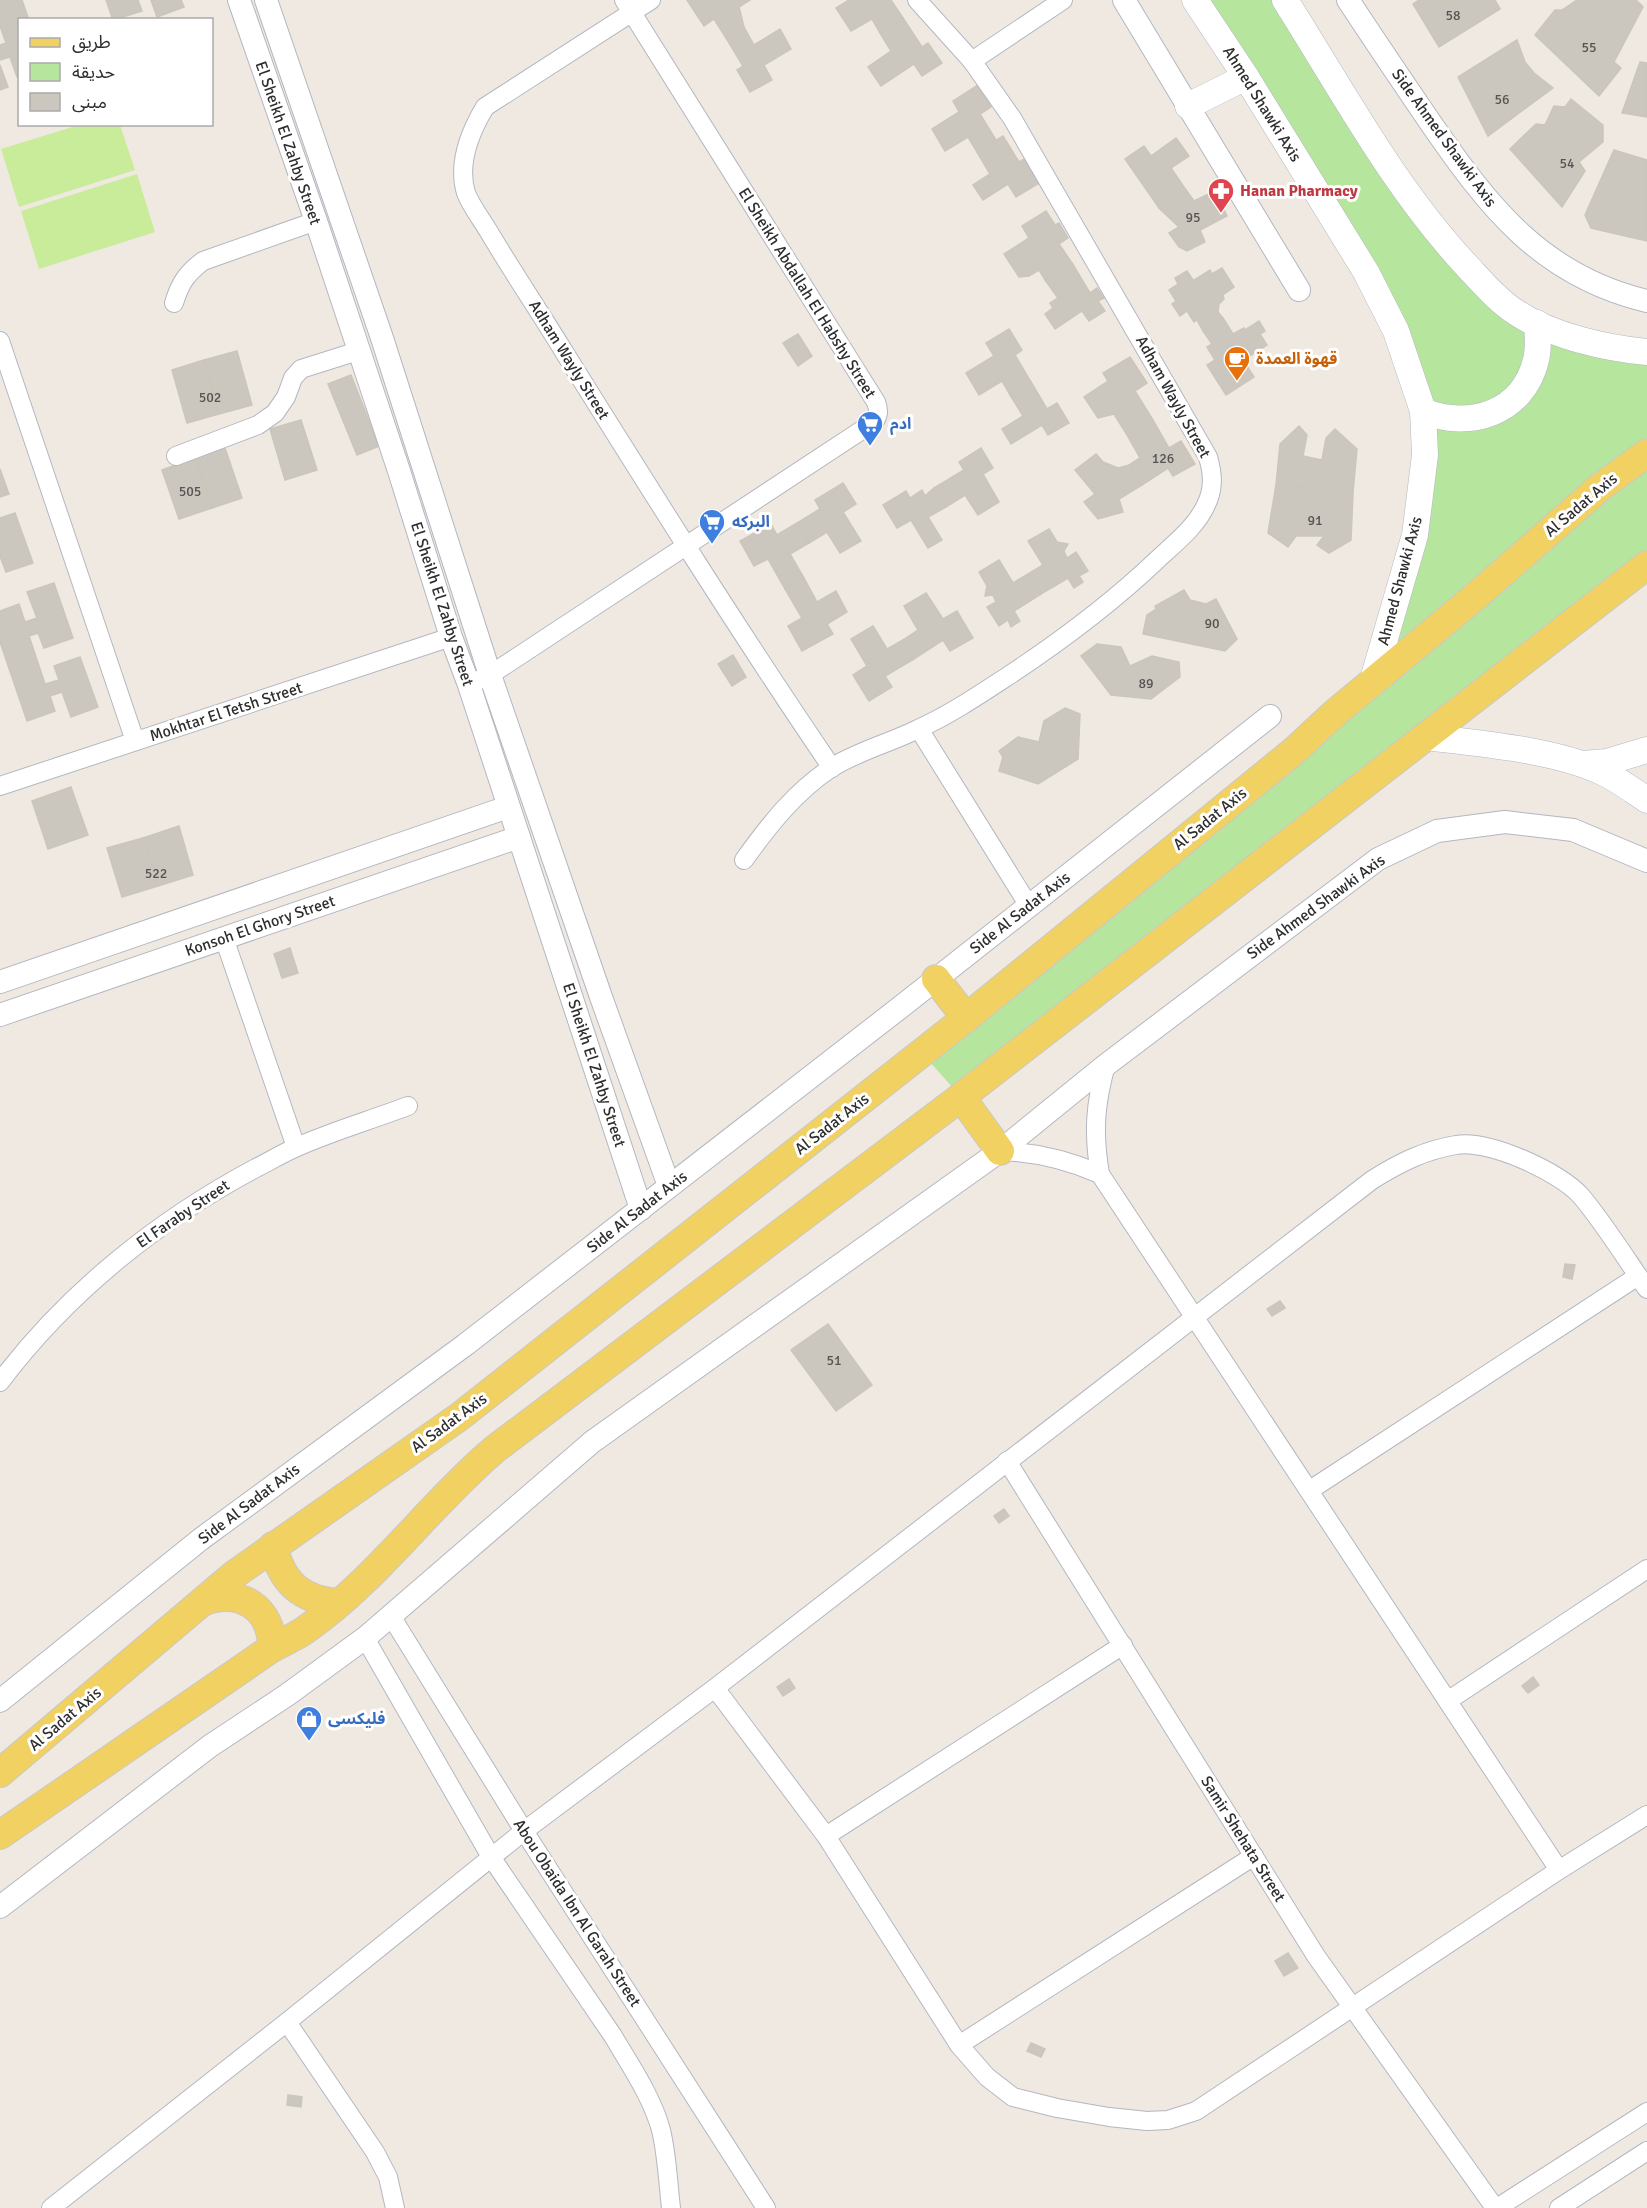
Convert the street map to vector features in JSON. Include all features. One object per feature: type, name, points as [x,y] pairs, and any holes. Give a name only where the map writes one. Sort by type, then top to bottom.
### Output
[{"type":"main road","name":"Ahmed Shawki Axis","points":[[1195,0],[1246,77],[1366,272],[1396,331],[1423,411],[1425,455],[1415,535],[1372,683]]},
{"type":"main road","points":[[1285,0],[1379,151],[1424,215],[1449,247],[1496,296],[1517,313],[1573,337],[1602,345],[1647,351]]},
{"type":"main road","points":[[1188,106],[1246,77]]},
{"type":"main road","points":[[1423,411],[1453,420],[1469,419],[1499,410],[1512,400],[1522,389],[1536,361],[1537,323]]},
{"type":"main road","name":"Al Sadat Axis","points":[[0,1773],[235,1574],[459,1418],[966,1018],[1293,752],[1599,488],[1647,453]]},
{"type":"main road","points":[[0,1835],[272,1648],[304,1631],[386,1560],[459,1482],[495,1449],[961,1097],[1647,565]]},
{"type":"main road","points":[[1427,736],[1521,750],[1582,765],[1601,771],[1647,800]]},
{"type":"main road","points":[[1582,765],[1607,762],[1647,750]]},
{"type":"main road","points":[[936,979],[966,1018]]},
{"type":"main road","points":[[961,1097],[1000,1151]]},
{"type":"main road","points":[[273,1546],[284,1576],[295,1588],[316,1599],[339,1603]]},
{"type":"main road","points":[[204,1601],[228,1596],[252,1604],[268,1623],[272,1635],[272,1648]]},
{"type":"street","name":"El Sheikh El Zahby Street","points":[[239,0],[316,220],[451,637],[469,685],[641,1209]]},
{"type":"street","name":"El Sheikh El Zahby Street","points":[[266,0],[382,338],[490,675],[669,1186]]},
{"type":"street","name":"Adham Wayly Street","points":[[651,0],[628,6],[485,107],[473,126],[466,148],[464,170],[466,193],[686,546],[832,768]]},
{"type":"street","name":"Adham Wayly Street","points":[[744,860],[769,825],[799,793],[832,768],[919,729],[978,696],[1063,639],[1128,588],[1188,531],[1205,507],[1211,492],[1213,473],[1208,457],[1045,172],[1012,118],[972,61],[916,0]]},
{"type":"street","points":[[972,61],[1063,0]]},
{"type":"street","points":[[1124,0],[1299,290]]},
{"type":"street","name":"Side Ahmed Shawki Axis","points":[[1348,0],[1463,169],[1511,226],[1545,254],[1580,276],[1620,294],[1647,301]]},
{"type":"street","name":"El Sheikh Abdallah El Habshy Street","points":[[469,685],[490,675],[874,422],[878,416],[878,409],[628,6]]},
{"type":"street","points":[[174,303],[179,286],[189,271],[203,261],[316,220]]},
{"type":"street","points":[[0,341],[135,741]]},
{"type":"street","points":[[176,456],[258,425],[275,413],[286,397],[293,378],[301,369],[358,351]]},
{"type":"street","name":"Mokhtar El Tetsh Street","points":[[0,786],[451,637]]},
{"type":"street","name":"Side Al Sadat Axis","points":[[0,1701],[201,1539],[425,1376],[1270,716]]},
{"type":"street","points":[[919,729],[1029,906]]},
{"type":"street","name":"Konsoh El Ghory Street","points":[[0,982],[508,807]]},
{"type":"street","name":"Side Ahmed Shawki Axis","points":[[1106,1065],[1378,859],[1437,831],[1505,822],[1573,830],[1647,861]]},
{"type":"street","name":"Konsoh El Ghory Street","points":[[0,1015],[519,837]]},
{"type":"street","points":[[224,938],[296,1147]]},
{"type":"street","points":[[0,1907],[210,1746],[287,1695],[365,1638],[592,1442],[1000,1151],[1106,1065]]},
{"type":"street","points":[[1106,1065],[1095,1119],[1100,1174],[1559,1870]]},
{"type":"street","name":"El Faraby Street","points":[[0,1382],[34,1341],[64,1310],[144,1239],[198,1200],[296,1147],[408,1106]]},
{"type":"street","points":[[51,2208],[524,1831],[715,1688],[1372,1180],[1415,1155],[1459,1144],[1505,1152],[1564,1180],[1580,1195],[1643,1283],[1310,1490]]},
{"type":"street","points":[[1000,1151],[1061,1159],[1100,1174]]},
{"type":"street","name":"Samir Shehata Street","points":[[1007,1461],[1316,1956],[1496,2208]]},
{"type":"street","points":[[1449,1700],[1647,1569]]},
{"type":"street","name":"Abou Obaida Ibn Al Garah Street","points":[[391,1616],[524,1831],[766,2208]]},
{"type":"street","points":[[365,1638],[491,1857],[613,2036],[651,2104],[661,2131],[670,2208]]},
{"type":"street","points":[[826,1836],[1123,1645]]},
{"type":"street","points":[[715,1688],[826,1836],[959,2045],[987,2077],[1013,2097],[1109,2117],[1148,2121],[1168,2120],[1196,2111],[1559,1870],[1647,1815]]},
{"type":"street","points":[[959,2045],[1254,1856]]},
{"type":"street","points":[[286,2022],[375,2152],[388,2177],[395,2208]]},
{"type":"street","points":[[1496,2208],[1647,2112]]},
{"type":"street","points":[[1558,2208],[1647,2151]]},
{"type":"green space","points":[[1195,0],[1285,0],[1379,151],[1517,313],[1647,352],[1647,565],[961,1097],[922,1053],[1372,683],[1423,478],[1403,354]]},
{"type":"green space","points":[[76,126],[120,126],[135,170],[19,207],[1,149]]},
{"type":"green space","points":[[137,174],[155,232],[39,269],[21,211]]},
{"type":"building","points":[[0,0],[22,0],[28,18],[18,18],[18,77],[10,57],[0,60],[0,45],[6,43],[0,26]]},
{"type":"building","points":[[106,0],[138,0],[142,11],[112,18]]},
{"type":"building","points":[[151,0],[181,0],[184,7],[157,17]]},
{"type":"building","points":[[687,0],[750,0],[739,7],[744,27],[726,38],[714,19],[704,26]]},
{"type":"building","points":[[849,0],[891,0],[903,18],[880,33],[872,19],[851,31],[836,8]]},
{"type":"building","points":[[1419,0],[1495,0],[1500,9],[1439,47],[1413,4]]},
{"type":"building","points":[[1577,0],[1636,0],[1643,7],[1614,62],[1621,68],[1599,96],[1535,35],[1555,10],[1562,10]]},
{"type":"building","points":[[903,18],[922,47],[928,43],[942,63],[922,76],[914,64],[881,86],[868,67],[891,51],[880,33]]},
{"type":"building","points":[[744,27],[754,45],[780,29],[791,49],[764,65],[772,80],[750,92],[737,70],[743,66],[726,38]]},
{"type":"building","points":[[1517,40],[1525,62],[1534,73],[1553,88],[1488,136],[1458,77]]},
{"type":"building","points":[[1640,62],[1647,63],[1647,117],[1622,113]]},
{"type":"building","points":[[0,65],[8,87],[0,90]]},
{"type":"building","points":[[978,85],[991,107],[980,114],[996,140],[977,152],[968,137],[945,151],[932,129],[959,112],[953,101]]},
{"type":"building","points":[[1571,99],[1603,125],[1603,142],[1579,162],[1585,171],[1562,207],[1510,149],[1536,124],[1545,125],[1554,106],[1565,107]]},
{"type":"building","points":[[1003,136],[1019,162],[1026,158],[1041,182],[1016,197],[1008,184],[983,200],[973,185],[990,174],[977,152]]},
{"type":"building","points":[[1176,138],[1189,156],[1171,168],[1186,190],[1159,208],[1125,159],[1144,146],[1151,156]]},
{"type":"building","points":[[1614,150],[1647,160],[1647,241],[1591,228],[1585,215]]},
{"type":"building","points":[[1186,190],[1194,201],[1215,191],[1227,216],[1200,230],[1205,242],[1187,251],[1179,247],[1169,233],[1179,227],[1159,208]]},
{"type":"building","points":[[1046,211],[1055,225],[1059,223],[1068,238],[1059,244],[1072,263],[1045,280],[1039,270],[1029,276],[1019,277],[1004,254],[1029,238],[1022,226]]},
{"type":"building","points":[[1072,263],[1090,293],[1097,288],[1104,298],[1098,301],[1105,311],[1089,321],[1082,311],[1055,329],[1045,314],[1053,308],[1050,303],[1058,298],[1045,280]]},
{"type":"building","points":[[1222,268],[1234,287],[1223,295],[1224,299],[1219,304],[1218,312],[1223,318],[1203,331],[1197,320],[1194,322],[1187,311],[1180,316],[1172,304],[1176,301],[1169,290],[1178,284],[1175,278],[1187,271],[1195,283],[1194,280],[1210,270],[1212,274]]},
{"type":"building","points":[[1223,318],[1233,334],[1259,321],[1265,331],[1260,334],[1267,345],[1243,360],[1254,377],[1226,395],[1207,365],[1215,360],[1207,347],[1212,344],[1203,331]]},
{"type":"building","points":[[1009,329],[1022,350],[1015,355],[1031,382],[1010,395],[1002,381],[979,395],[966,373],[994,356],[986,343]]},
{"type":"building","points":[[798,334],[812,356],[798,366],[783,343]]},
{"type":"building","points":[[237,351],[252,405],[219,414],[204,360]]},
{"type":"building","points":[[1130,357],[1147,383],[1135,391],[1153,420],[1127,435],[1114,414],[1098,418],[1084,397],[1108,381],[1103,373]]},
{"type":"building","points":[[204,360],[219,414],[187,423],[172,370]]},
{"type":"building","points":[[351,375],[379,446],[357,455],[328,384]]},
{"type":"building","points":[[1031,382],[1047,409],[1057,403],[1069,423],[1048,435],[1042,425],[1011,444],[1002,429],[1023,416],[1010,395]]},
{"type":"building","points":[[301,420],[317,470],[285,480],[270,429]]},
{"type":"building","points":[[1153,420],[1169,448],[1181,441],[1195,464],[1173,476],[1168,468],[1142,485],[1129,465],[1140,458],[1127,435]]},
{"type":"building","points":[[1299,426],[1307,435],[1303,456],[1322,460],[1326,438],[1335,429],[1357,449],[1353,492],[1276,485],[1280,444]]},
{"type":"building","points":[[225,448],[242,498],[212,508],[195,458]]},
{"type":"building","points":[[981,448],[993,468],[983,474],[999,502],[978,515],[965,495],[946,507],[934,488],[964,470],[959,462]]},
{"type":"building","points":[[1096,454],[1103,462],[1118,468],[1129,465],[1142,485],[1119,499],[1123,512],[1098,519],[1084,502],[1095,494],[1075,470]]},
{"type":"building","points":[[195,458],[212,508],[179,519],[162,470]]},
{"type":"building","points":[[0,469],[9,494],[0,497]]},
{"type":"building","points":[[843,483],[856,504],[843,512],[861,541],[840,553],[827,532],[809,543],[797,523],[820,509],[815,500]]},
{"type":"building","points":[[1276,485],[1353,492],[1351,540],[1329,553],[1317,545],[1324,536],[1296,536],[1288,547],[1268,533]]},
{"type":"building","points":[[934,488],[946,507],[928,517],[942,540],[928,548],[911,520],[897,528],[883,505],[906,491],[910,498],[922,490],[925,496]]},
{"type":"building","points":[[15,513],[33,563],[6,572],[0,556],[0,518]]},
{"type":"building","points":[[797,523],[809,543],[790,554],[804,578],[785,589],[768,559],[754,566],[740,541],[771,524],[777,535]]},
{"type":"building","points":[[1049,529],[1057,542],[1068,544],[1064,551],[1067,558],[1076,552],[1088,571],[1079,576],[1083,582],[1074,588],[1068,578],[1041,594],[1028,574],[1043,565],[1028,541]]},
{"type":"building","points":[[999,560],[1013,583],[1028,574],[1041,594],[1014,611],[1020,621],[1011,627],[1008,620],[999,626],[987,607],[996,602],[993,595],[985,596],[987,586],[979,572]]},
{"type":"building","points":[[804,578],[817,602],[836,591],[847,612],[827,624],[833,634],[802,651],[788,626],[802,618],[785,589]]},
{"type":"building","points":[[54,583],[73,638],[44,648],[38,633],[29,636],[45,684],[59,680],[54,666],[80,657],[98,707],[71,717],[62,692],[50,696],[55,711],[27,721],[0,642],[0,611],[19,604],[25,622],[37,618],[27,592]]},
{"type":"building","points":[[1184,590],[1190,600],[1206,604],[1216,599],[1237,639],[1225,651],[1143,634],[1147,615],[1156,609],[1155,606]]},
{"type":"building","points":[[926,593],[943,619],[957,611],[973,638],[950,651],[943,640],[914,659],[903,640],[918,630],[904,606]]},
{"type":"building","points":[[873,626],[887,649],[903,640],[914,659],[885,676],[892,687],[869,701],[853,675],[867,666],[851,639]]},
{"type":"building","points":[[1097,644],[1121,647],[1130,666],[1152,656],[1179,662],[1180,677],[1151,699],[1111,695],[1081,656]]},
{"type":"building","points":[[733,655],[746,677],[732,686],[718,664]]},
{"type":"building","points":[[1065,708],[1080,714],[1078,759],[1038,784],[999,771],[1003,757],[999,751],[1018,737],[1039,742],[1044,721]]},
{"type":"building","points":[[71,787],[88,835],[48,849],[32,801]]},
{"type":"building","points":[[179,826],[193,875],[158,886],[143,838]]},
{"type":"building","points":[[143,838],[158,886],[122,897],[107,848]]},
{"type":"building","points":[[290,948],[298,973],[282,978],[274,954]]},
{"type":"building","points":[[1565,1264],[1575,1265],[1572,1279],[1563,1277]]},
{"type":"building","points":[[1280,1301],[1285,1308],[1272,1316],[1267,1309]]},
{"type":"building","points":[[828,1324],[872,1385],[836,1411],[791,1350]]},
{"type":"building","points":[[1004,1509],[1009,1516],[999,1523],[994,1516]]},
{"type":"building","points":[[1533,1677],[1539,1685],[1528,1693],[1522,1686]]},
{"type":"building","points":[[789,1679],[795,1688],[783,1696],[777,1687]]},
{"type":"building","points":[[1288,1953],[1298,1968],[1284,1976],[1275,1961]]},
{"type":"building","points":[[1031,2043],[1045,2049],[1041,2057],[1027,2051]]},
{"type":"building","points":[[288,2095],[302,2097],[301,2107],[287,2105]]},
{"type":"place","name":"Hanan Pharmacy","points":[[1221,214]]},
{"type":"place","name":"قهوة العمدة","points":[[1237,382]]},
{"type":"place","name":"ادم","points":[[870,447]]},
{"type":"place","name":"البركه","points":[[712,545]]},
{"type":"place","name":"فليكسى","points":[[309,1742]]}]
